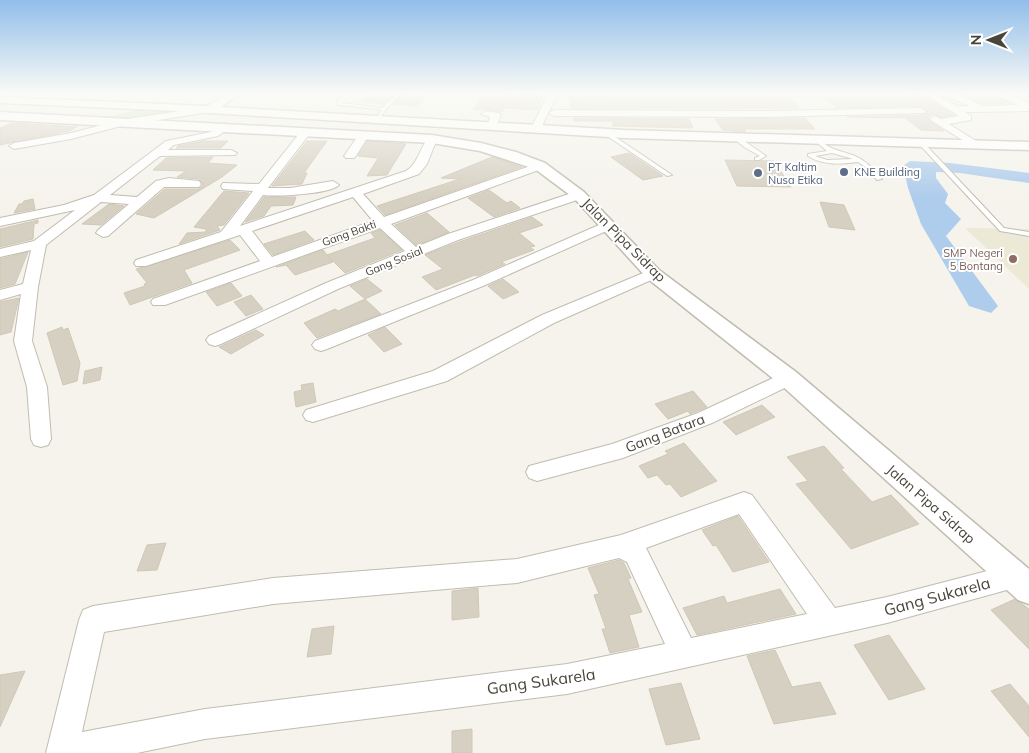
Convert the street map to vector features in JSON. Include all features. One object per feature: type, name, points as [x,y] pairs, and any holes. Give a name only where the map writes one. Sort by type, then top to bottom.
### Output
[{"type":"street","points":[[14,146],[99,128]]},
{"type":"street","points":[[0,253],[39,244],[173,142],[214,134],[214,128]]},
{"type":"street","name":"Jalan Pipa Sidrap","points":[[285,128],[306,132],[432,139],[481,147],[511,155],[540,166],[579,195],[653,274],[788,378],[1021,583]]},
{"type":"street","points":[[528,128],[606,133],[1029,146]]},
{"type":"street","points":[[949,128],[975,145]]},
{"type":"street","points":[[225,236],[306,132]]},
{"type":"street","points":[[350,156],[364,135]]},
{"type":"street","points":[[141,263],[417,171],[432,139]]},
{"type":"street","points":[[157,153],[231,153]]},
{"type":"street","name":"Gang Bakti","points":[[159,302],[540,166]]},
{"type":"street","points":[[103,233],[139,201],[164,183],[196,184]]},
{"type":"street","points":[[227,186],[261,188],[264,192],[282,193],[333,185]]},
{"type":"street","points":[[355,192],[381,222],[415,252]]},
{"type":"street","name":"Gang Sosial","points":[[215,340],[332,286],[415,252],[513,216],[579,195]]},
{"type":"street","points":[[0,222],[67,208],[98,198],[139,201]]},
{"type":"street","points":[[321,345],[478,283],[608,225]]},
{"type":"street","points":[[244,230],[268,262]]},
{"type":"street","points":[[39,244],[30,287],[23,341],[37,387],[41,439]]},
{"type":"street","points":[[313,415],[440,376],[548,319],[653,274]]},
{"type":"street","points":[[0,295],[30,287]]},
{"type":"street","name":"Gang Batara","points":[[538,472],[615,452],[704,418],[788,378]]},
{"type":"street","points":[[62,753],[93,620],[272,591],[518,572],[621,546],[744,502],[829,623]]},
{"type":"street","points":[[621,546],[636,554],[684,654]]},
{"type":"street","name":"Gang Sukarela","points":[[62,753],[205,724],[568,679],[1021,583]]},
{"type":"lane","points":[[606,133],[669,175]]},
{"type":"lane","points":[[735,137],[746,146],[761,154],[762,156],[757,159]]},
{"type":"lane","points":[[817,140],[825,149],[859,160],[867,165],[879,179]]},
{"type":"lane","points":[[921,143],[1002,230],[1026,234],[1029,239]]},
{"type":"lane","points":[[832,152],[810,155],[827,162],[859,160]]},
{"type":"shaded area","name":"SMP Negeri 5 Bontang","points":[[965,228],[1029,229],[1029,289]]},
{"type":"water","points":[[910,161],[950,163],[1029,173],[1029,183],[960,173],[936,172],[936,178],[948,194],[945,203],[961,219],[946,236],[998,306],[991,313],[969,306],[921,224],[908,188],[903,166]]},
{"type":"building","points":[[0,128],[75,128],[69,131],[0,145]]},
{"type":"building","points":[[722,128],[815,129],[745,129],[745,132],[723,130]]},
{"type":"building","points":[[919,128],[940,128],[944,131],[921,130]]},
{"type":"building","points":[[204,141],[228,141],[221,148],[176,148],[178,146]]},
{"type":"building","points":[[307,141],[327,141],[304,173],[307,173],[302,184],[272,186]]},
{"type":"building","points":[[367,141],[406,144],[387,175],[367,176],[378,158],[358,156]]},
{"type":"building","points":[[629,153],[663,176],[643,180],[611,157]]},
{"type":"building","points":[[213,157],[208,163],[237,165],[222,177],[154,218],[136,214],[165,189],[199,189],[203,185],[199,179],[177,177],[186,171],[153,170],[166,158]]},
{"type":"building","points":[[492,157],[522,167],[385,215],[377,206],[460,179],[441,178]]},
{"type":"building","name":"PT Kaltim Nusa Etika","points":[[725,160],[774,161],[791,187],[737,186]]},
{"type":"building","points":[[489,190],[507,203],[511,201],[520,208],[494,217],[468,198]]},
{"type":"building","points":[[224,191],[249,193],[224,225],[217,226],[220,230],[179,244],[187,233],[206,232],[206,229],[194,227]]},
{"type":"building","points":[[264,197],[296,197],[293,205],[271,206],[264,216],[245,222]]},
{"type":"building","points":[[33,199],[35,209],[14,213],[19,204]]},
{"type":"building","points":[[820,202],[844,205],[855,230],[829,227]]},
{"type":"building","points":[[109,204],[124,206],[101,225],[82,224]]},
{"type":"building","points":[[427,213],[449,232],[416,245],[395,225]]},
{"type":"building","points":[[532,217],[543,225],[519,233],[535,246],[530,247],[534,250],[501,262],[505,264],[477,276],[475,275],[436,290],[422,277],[443,269],[425,255]]},
{"type":"building","points":[[38,220],[38,223],[34,224],[33,239],[0,247],[0,229]]},
{"type":"building","points":[[380,230],[402,250],[345,273],[327,255],[375,238],[371,233]]},
{"type":"building","points":[[305,231],[314,240],[273,255],[264,244]]},
{"type":"building","points":[[230,240],[240,250],[184,270],[192,283],[130,305],[124,293],[145,286],[144,284],[147,283],[136,269]]},
{"type":"building","points":[[323,250],[333,262],[295,275],[286,265],[276,267]]},
{"type":"building","points":[[28,252],[15,284],[0,288],[0,259]]},
{"type":"building","points":[[367,279],[382,291],[365,299],[350,286]]},
{"type":"building","points":[[503,279],[519,292],[503,299],[488,286]]},
{"type":"building","points":[[231,283],[242,296],[217,306],[206,292]]},
{"type":"building","points":[[251,295],[263,309],[246,316],[234,302]]},
{"type":"building","points":[[19,298],[11,332],[0,335],[0,302]]},
{"type":"building","points":[[365,299],[381,314],[317,338],[304,323],[335,309],[338,311]]},
{"type":"building","points":[[62,327],[63,330],[68,328],[80,363],[77,381],[63,385],[47,333]]},
{"type":"building","points":[[385,327],[402,344],[384,352],[368,335]]},
{"type":"building","points":[[256,330],[264,335],[231,354],[219,347]]},
{"type":"building","points":[[102,367],[100,380],[83,384],[85,371]]},
{"type":"building","points":[[313,383],[316,402],[296,407],[294,392],[302,390],[301,385]]},
{"type":"building","points":[[693,391],[707,407],[690,414],[688,411],[668,419],[655,404]]},
{"type":"building","points":[[762,405],[775,417],[736,435],[723,422]]},
{"type":"building","points":[[684,443],[717,481],[681,497],[670,484],[666,485],[657,475],[648,478],[639,466],[668,454],[665,451]]},
{"type":"building","points":[[824,446],[844,468],[841,469],[872,502],[891,495],[919,524],[851,549],[796,484],[808,481],[787,457]]},
{"type":"building","points":[[738,516],[769,562],[733,572],[716,545],[713,546],[702,530]]},
{"type":"building","points":[[166,543],[157,570],[137,571],[147,545]]},
{"type":"building","points":[[619,560],[624,563],[631,578],[628,579],[642,612],[629,615],[639,647],[610,653],[602,629],[606,629],[594,595],[599,594],[588,568]]},
{"type":"building","points":[[478,588],[479,617],[452,620],[452,591]]},
{"type":"building","points":[[780,589],[796,614],[697,635],[683,608],[724,596],[727,603]]},
{"type":"building","points":[[1015,599],[1029,609],[1029,649],[991,610]]},
{"type":"building","points":[[334,626],[331,654],[307,657],[312,629]]},
{"type":"building","points":[[889,635],[925,689],[889,700],[854,645]]},
{"type":"building","points":[[775,650],[792,687],[820,682],[836,714],[774,724],[747,656]]},
{"type":"building","points":[[25,671],[0,727],[0,675]]},
{"type":"building","points":[[681,683],[700,739],[666,745],[649,689]]},
{"type":"building","points":[[1010,684],[1029,706],[1029,737],[991,691]]},
{"type":"building","points":[[472,729],[472,753],[452,753],[452,731]]},
{"type":"place","name":"KNE Building","points":[[844,172]]},
{"type":"place","name":"PT Kaltim Nusa Etika","points":[[758,173]]},
{"type":"place","name":"SMP Negeri 5 Bontang","points":[[1013,259]]}]
